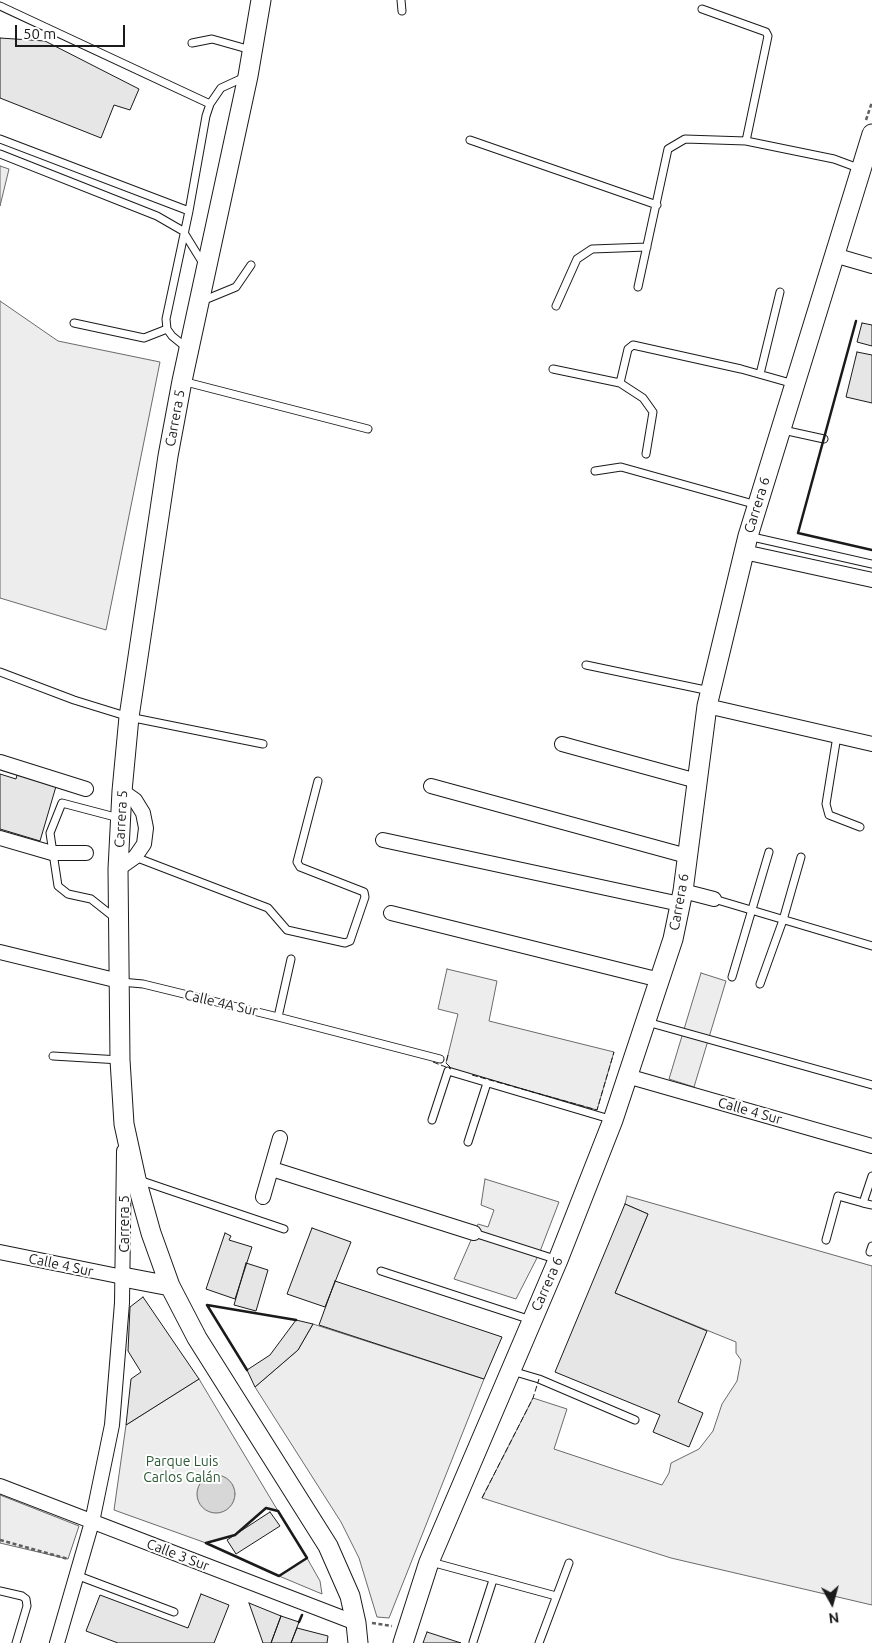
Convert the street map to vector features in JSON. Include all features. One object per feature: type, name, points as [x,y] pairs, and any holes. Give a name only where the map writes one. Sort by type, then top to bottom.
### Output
[{"type":"main road","name":"Carrera 5","points":[[124,1124],[120,1060],[117,919],[120,818],[129,716],[168,456],[188,350],[248,76],[262,0]]},
{"type":"main road","name":"Carrera 6","points":[[402,1639],[429,1562],[558,1260],[613,1120],[673,939],[681,898],[708,699],[746,544],[872,134]]},
{"type":"main road","points":[[124,1124],[136,1179],[151,1233],[170,1286],[197,1338],[328,1546],[350,1596],[358,1637]]},
{"type":"main road","points":[[123,1277],[170,1286]]},
{"type":"street","points":[[834,254],[872,266]]},
{"type":"street","points":[[746,544],[872,580]]},
{"type":"street","points":[[708,699],[837,736],[872,744]]},
{"type":"street","points":[[562,744],[697,781]]},
{"type":"street","points":[[0,762],[86,789]]},
{"type":"street","points":[[431,786],[687,856]]},
{"type":"street","points":[[118,868],[136,857],[144,844],[146,828],[143,813],[135,800],[122,791]]},
{"type":"street","points":[[0,838],[52,853],[86,853]]},
{"type":"street","points":[[383,840],[681,898],[714,899]]},
{"type":"street","points":[[391,913],[660,980]]},
{"type":"street","name":"Calle 4A Sur","points":[[0,952],[119,981]]},
{"type":"street","name":"Calle 4 Sur","points":[[627,1076],[872,1146]]},
{"type":"street","name":"Carrera 5","points":[[57,1643],[92,1522],[112,1425],[123,1277],[124,1124]]},
{"type":"street","points":[[263,1197],[280,1138]]},
{"type":"street","points":[[272,1170],[474,1233]]},
{"type":"street","name":"Calle 4 Sur","points":[[0,1252],[123,1277]]},
{"type":"street","name":"Calle 3 Sur","points":[[0,1486],[92,1522],[358,1637]]},
{"type":"lane","points":[[401,0],[402,11]]},
{"type":"lane","points":[[0,6],[210,104]]},
{"type":"lane","points":[[702,9],[766,32],[768,36],[746,141]]},
{"type":"lane","points":[[192,43],[212,39],[252,50]]},
{"type":"lane","points":[[188,350],[167,328],[166,319],[189,211],[206,116],[210,104],[221,88],[248,76]]},
{"type":"lane","points":[[0,139],[189,211]]},
{"type":"lane","points":[[638,286],[668,149],[685,139],[746,141],[834,159],[861,169]]},
{"type":"lane","points":[[470,140],[657,205]]},
{"type":"lane","points":[[0,154],[157,216],[184,230],[206,270]]},
{"type":"lane","points":[[556,306],[577,260],[592,248],[647,247]]},
{"type":"lane","points":[[200,302],[236,287],[251,265]]},
{"type":"lane","points":[[760,374],[780,292]]},
{"type":"lane","points":[[74,323],[144,338],[167,328]]},
{"type":"lane","points":[[620,384],[628,349],[633,345],[760,374],[794,384]]},
{"type":"lane","points":[[553,369],[620,384],[643,398],[653,412],[646,454]]},
{"type":"lane","points":[[182,381],[368,429]]},
{"type":"lane","points":[[780,429],[824,439]]},
{"type":"lane","points":[[596,471],[621,467],[757,505]]},
{"type":"lane","points":[[746,544],[872,564]]},
{"type":"lane","points":[[586,665],[708,699]]},
{"type":"lane","points":[[0,672],[74,700],[129,716],[263,744]]},
{"type":"lane","points":[[837,736],[826,804],[829,814],[860,827]]},
{"type":"lane","points":[[136,857],[268,908],[287,930],[345,943],[350,941],[365,897],[364,892],[300,867],[297,862],[318,781]]},
{"type":"lane","points":[[117,919],[91,899],[68,894],[58,886],[50,833],[62,803],[120,818]]},
{"type":"lane","points":[[732,977],[768,852]]},
{"type":"lane","points":[[760,984],[783,920],[801,857]]},
{"type":"lane","points":[[714,899],[872,946]]},
{"type":"lane","points":[[278,1017],[291,959]]},
{"type":"lane","name":"Calle 4A Sur","points":[[119,981],[143,984],[440,1059]]},
{"type":"lane","points":[[646,1022],[872,1085]]},
{"type":"lane","points":[[53,1056],[120,1060]]},
{"type":"lane","points":[[432,1120],[448,1071],[613,1120]]},
{"type":"lane","points":[[468,1142],[487,1083]]},
{"type":"lane","points":[[863,1203],[872,1176]]},
{"type":"lane","points":[[136,1179],[284,1229]]},
{"type":"lane","points":[[826,1240],[838,1196],[872,1205]]},
{"type":"lane","points":[[474,1233],[558,1260]]},
{"type":"lane","points":[[381,1270],[532,1320]]},
{"type":"lane","points":[[510,1371],[539,1379],[634,1420]]},
{"type":"lane","points":[[429,1562],[556,1596]]},
{"type":"lane","points":[[539,1643],[569,1563]]},
{"type":"lane","points":[[78,1569],[174,1612]]},
{"type":"lane","points":[[473,1642],[493,1580]]},
{"type":"lane","points":[[0,1591],[22,1596],[26,1599],[27,1606],[16,1643]]},
{"type":"path","points":[[0,1540],[78,1569]]},
{"type":"path","points":[[358,1637],[402,1639]]},
{"type":"green space","points":[[0,166],[9,169],[0,206]]},
{"type":"green space","points":[[0,301],[58,341],[160,362],[106,630],[0,598]]},
{"type":"green space","points":[[447,969],[497,981],[489,1021],[614,1052],[597,1110],[452,1069],[446,1063],[458,1014],[438,1009]]},
{"type":"green space","points":[[701,973],[726,981],[694,1087],[669,1079]]},
{"type":"green space","points":[[485,1179],[559,1202],[539,1254],[516,1299],[454,1279],[478,1224],[488,1227],[494,1210],[481,1205]]},
{"type":"green space","points":[[627,1196],[872,1266],[872,1605],[671,1558],[482,1498],[533,1398],[567,1409],[554,1449],[662,1485],[669,1473],[671,1463],[699,1449],[713,1431],[722,1404],[737,1381],[741,1360],[736,1353],[736,1342],[615,1293],[648,1214],[625,1204]]},
{"type":"green space","points":[[313,1324],[484,1379],[389,1618],[377,1617],[359,1558],[341,1522],[255,1387],[298,1350]]},
{"type":"green space","name":"Parque Luis Carlos Galán","points":[[199,1379],[278,1511],[266,1508],[235,1535],[206,1543],[114,1510],[126,1425]]},
{"type":"green space","points":[[0,1495],[79,1526],[68,1559],[0,1543]]},
{"type":"green space","points":[[307,1558],[320,1581],[322,1594],[279,1576]]},
{"type":"shaded area","points":[[216,1475],[229,1481],[235,1494],[229,1507],[216,1513],[203,1507],[197,1494],[203,1481]]},
{"type":"building","points":[[0,38],[45,41],[139,89],[130,110],[114,105],[101,138],[0,98]]},
{"type":"building","points":[[862,323],[872,325],[872,346],[857,342]]},
{"type":"building","points":[[857,352],[872,355],[872,403],[846,397]]},
{"type":"building","points":[[18,771],[57,783],[40,841],[0,829],[0,774],[16,779]]},
{"type":"building","points":[[625,1204],[648,1214],[615,1293],[707,1331],[678,1402],[703,1413],[689,1447],[653,1432],[660,1415],[555,1372]]},
{"type":"building","points":[[312,1228],[351,1242],[325,1307],[287,1294]]},
{"type":"building","points":[[225,1233],[231,1236],[229,1240],[252,1247],[235,1299],[206,1289]]},
{"type":"building","points":[[246,1263],[268,1270],[256,1311],[234,1305]]},
{"type":"building","points":[[335,1281],[502,1337],[484,1379],[319,1325]]},
{"type":"building","points":[[143,1297],[199,1379],[126,1425],[131,1379],[141,1372],[128,1351],[130,1307]]},
{"type":"building","points":[[296,1320],[313,1324],[298,1350],[255,1387],[247,1370],[270,1355]]},
{"type":"building","points":[[270,1512],[280,1526],[236,1554],[227,1540]]},
{"type":"building","points":[[201,1594],[229,1605],[214,1643],[118,1643],[86,1631],[100,1595],[188,1628]]},
{"type":"building","points":[[249,1603],[281,1616],[271,1643],[263,1643]]},
{"type":"building","points":[[281,1616],[299,1622],[291,1643],[271,1643]]},
{"type":"building","points":[[297,1628],[328,1636],[327,1643],[291,1643]]},
{"type":"building","points":[[427,1632],[461,1643],[423,1643]]},
{"type":"fence","points":[[472,1075],[597,1110],[614,1052]]},
{"type":"fence","points":[[448,1055],[446,1063],[450,1067]]},
{"type":"fence","points":[[433,1062],[451,1069]]},
{"type":"fence","points":[[482,1498],[533,1398],[539,1379]]},
{"type":"wall","points":[[856,321],[798,533],[872,550]]},
{"type":"wall","points":[[247,1370],[207,1305],[296,1320]]},
{"type":"wall","points":[[266,1508],[278,1511],[307,1558],[279,1576],[206,1543],[235,1535],[266,1508]]},
{"type":"wall","points":[[299,1622],[302,1615]]}]
